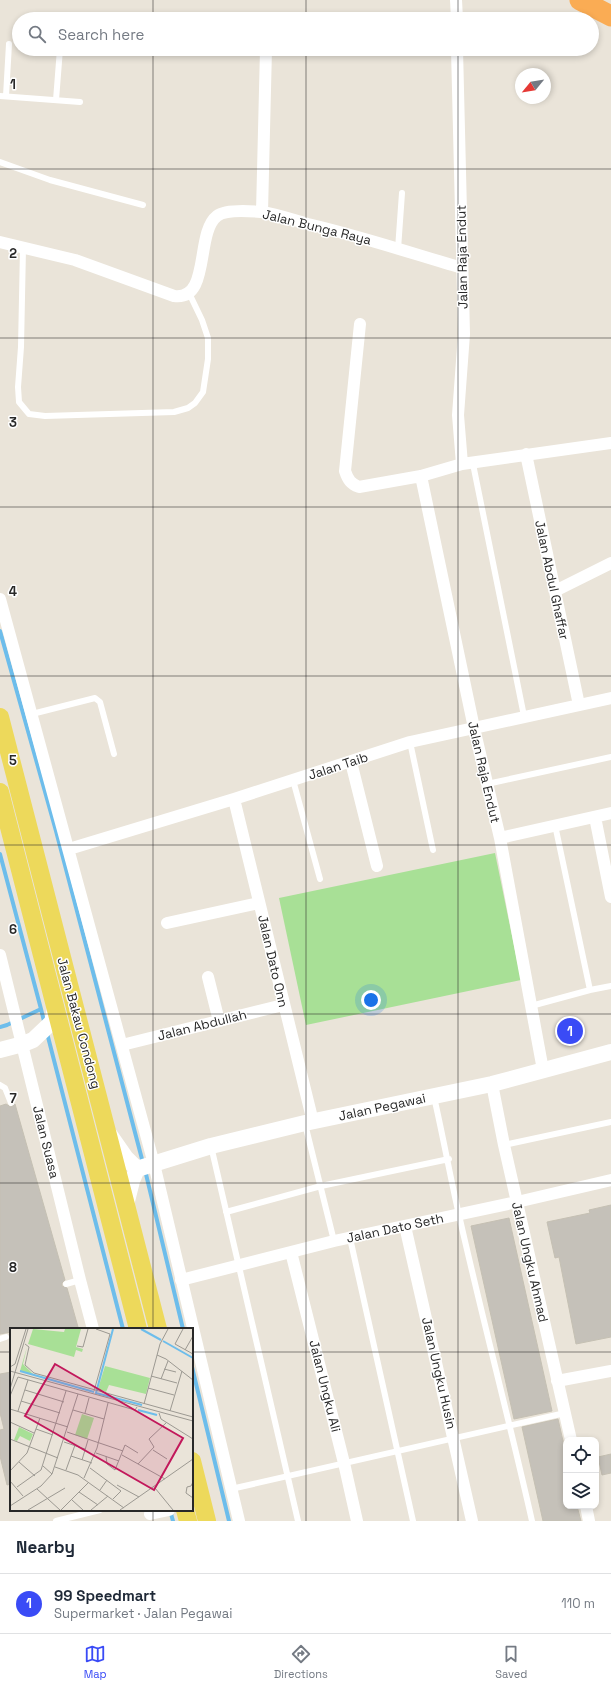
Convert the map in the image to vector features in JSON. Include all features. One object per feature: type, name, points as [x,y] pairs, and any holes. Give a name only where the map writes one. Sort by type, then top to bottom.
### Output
[{"type":"highway","points":[[584,1],[611,16]]},
{"type":"main road","name":"Jalan Bakau Condong","points":[[0,717],[158,1328]]},
{"type":"main road","name":"Jalan Bakau Condong","points":[[0,792],[53,1015],[138,1328]]},
{"type":"main road","points":[[193,1466],[207,1521]]},
{"type":"main road","points":[[185,1511],[188,1521]]},
{"type":"street","points":[[456,0],[457,12]]},
{"type":"street","points":[[262,212],[266,56]]},
{"type":"street","name":"Jalan Raja Endut","points":[[457,56],[464,334],[458,415],[467,464]]},
{"type":"street","name":"Jalan Bunga Raya","points":[[193,289],[208,229],[217,216],[229,211],[262,212],[336,230],[462,268]]},
{"type":"street","points":[[0,242],[74,260],[174,296],[182,297],[193,289]]},
{"type":"street","points":[[360,324],[345,472],[352,484],[359,487],[420,476],[467,464],[526,454],[611,443]]},
{"type":"street","name":"Jalan Abdul Ghaffar","points":[[526,454],[579,705]]},
{"type":"street","name":"Jalan Raja Endut","points":[[420,476],[474,728],[500,838],[543,1070]]},
{"type":"street","points":[[555,591],[611,563]]},
{"type":"street","points":[[0,599],[122,1045],[146,1167],[181,1280],[193,1328]]},
{"type":"street","name":"Jalan Taib","points":[[69,849],[234,799],[410,742],[611,698]]},
{"type":"street","points":[[351,762],[377,866]]},
{"type":"street","name":"Jalan Dato Onn","points":[[234,799],[309,1122]]},
{"type":"street","points":[[500,838],[611,813]]},
{"type":"street","points":[[595,817],[611,897]]},
{"type":"street","points":[[167,924],[259,903]]},
{"type":"street","name":"Jalan Suasa","points":[[0,955],[12,1003],[25,1037],[80,1280],[93,1328]]},
{"type":"street","points":[[208,977],[219,1020]]},
{"type":"street","name":"Jalan Abdullah","points":[[122,1045],[283,1005]]},
{"type":"street","points":[[0,1050],[25,1037],[53,1015]]},
{"type":"street","name":"Jalan Pegawai","points":[[146,1167],[211,1146],[309,1122],[492,1084],[611,1052]]},
{"type":"street","name":"Jalan Ungku Ahmad","points":[[492,1084],[504,1145],[570,1437]]},
{"type":"street","points":[[107,1130],[116,1145],[146,1167]]},
{"type":"street","points":[[126,1205],[132,1181],[146,1167]]},
{"type":"street","name":"Jalan Dato Seth","points":[[181,1280],[334,1241],[517,1202],[611,1180]]},
{"type":"street","name":"Jalan Ungku Husin","points":[[405,1226],[472,1521]]},
{"type":"street","name":"Jalan Ungku Ali","points":[[291,1252],[357,1521]]},
{"type":"street","points":[[193,1329],[239,1521]]},
{"type":"street","points":[[557,1381],[611,1371]]},
{"type":"street","points":[[587,1509],[589,1521]]},
{"type":"lane","points":[[9,44],[3,96],[80,102]]},
{"type":"lane","points":[[56,100],[59,56]]},
{"type":"lane","points":[[0,162],[50,180],[143,205]]},
{"type":"lane","points":[[398,249],[402,193]]},
{"type":"lane","points":[[23,248],[21,347],[18,386],[19,402],[29,414],[45,416],[174,412],[188,408],[195,403],[203,392],[208,359],[208,338],[193,289]]},
{"type":"lane","points":[[467,464],[524,716]]},
{"type":"lane","points":[[32,714],[95,698],[100,702],[114,754]]},
{"type":"lane","points":[[410,742],[433,850]]},
{"type":"lane","points":[[487,784],[611,757]]},
{"type":"lane","points":[[293,780],[320,879]]},
{"type":"lane","points":[[555,826],[590,990]]},
{"type":"lane","points":[[531,1006],[590,990],[611,986]]},
{"type":"lane","points":[[0,1085],[5,1088],[11,1103]]},
{"type":"lane","points":[[434,1097],[459,1214],[511,1425],[532,1521]]},
{"type":"lane","points":[[309,1122],[321,1186],[334,1241]]},
{"type":"lane","points":[[504,1145],[611,1122]]},
{"type":"lane","points":[[211,1146],[298,1521]]},
{"type":"lane","points":[[226,1212],[321,1186],[448,1159]]},
{"type":"lane","points":[[350,1238],[413,1521]]},
{"type":"lane","points":[[66,1284],[80,1280]]},
{"type":"lane","points":[[232,1489],[564,1412]]},
{"type":"lane","points":[[56,1521],[84,1512]]},
{"type":"green space","points":[[495,853],[521,980],[306,1025],[279,898]]},
{"type":"building","points":[[6,1104],[11,1107],[15,1104],[65,1280],[62,1283],[62,1286],[67,1288],[78,1327],[10,1328],[10,1332],[0,1334],[0,1106]]},
{"type":"building","points":[[611,1205],[611,1337],[576,1344],[559,1257],[555,1258],[547,1222],[590,1213],[589,1210]]},
{"type":"building","points":[[509,1218],[552,1411],[514,1419],[471,1226]]},
{"type":"building","points":[[10,1372],[10,1484],[7,1485],[0,1456],[0,1430],[4,1429],[0,1413],[0,1374]]},
{"type":"building","points":[[558,1419],[563,1441],[563,1509],[578,1509],[581,1521],[543,1521],[522,1427]]},
{"type":"building","points":[[611,1454],[611,1473],[602,1475],[599,1457]]},
{"type":"waterway","points":[[0,631],[56,831],[143,1163]]},
{"type":"waterway","points":[[0,854],[41,1009],[0,1027]]},
{"type":"waterway","points":[[41,1009],[45,1025]]},
{"type":"waterway","points":[[47,1033],[123,1328]]},
{"type":"waterway","points":[[145,1170],[183,1328]]},
{"type":"waterway","points":[[193,1371],[229,1521]]},
{"type":"waterway","points":[[170,1511],[173,1521]]},
{"type":"place","name":"99 Speedmart","points":[[570,1031]]}]
